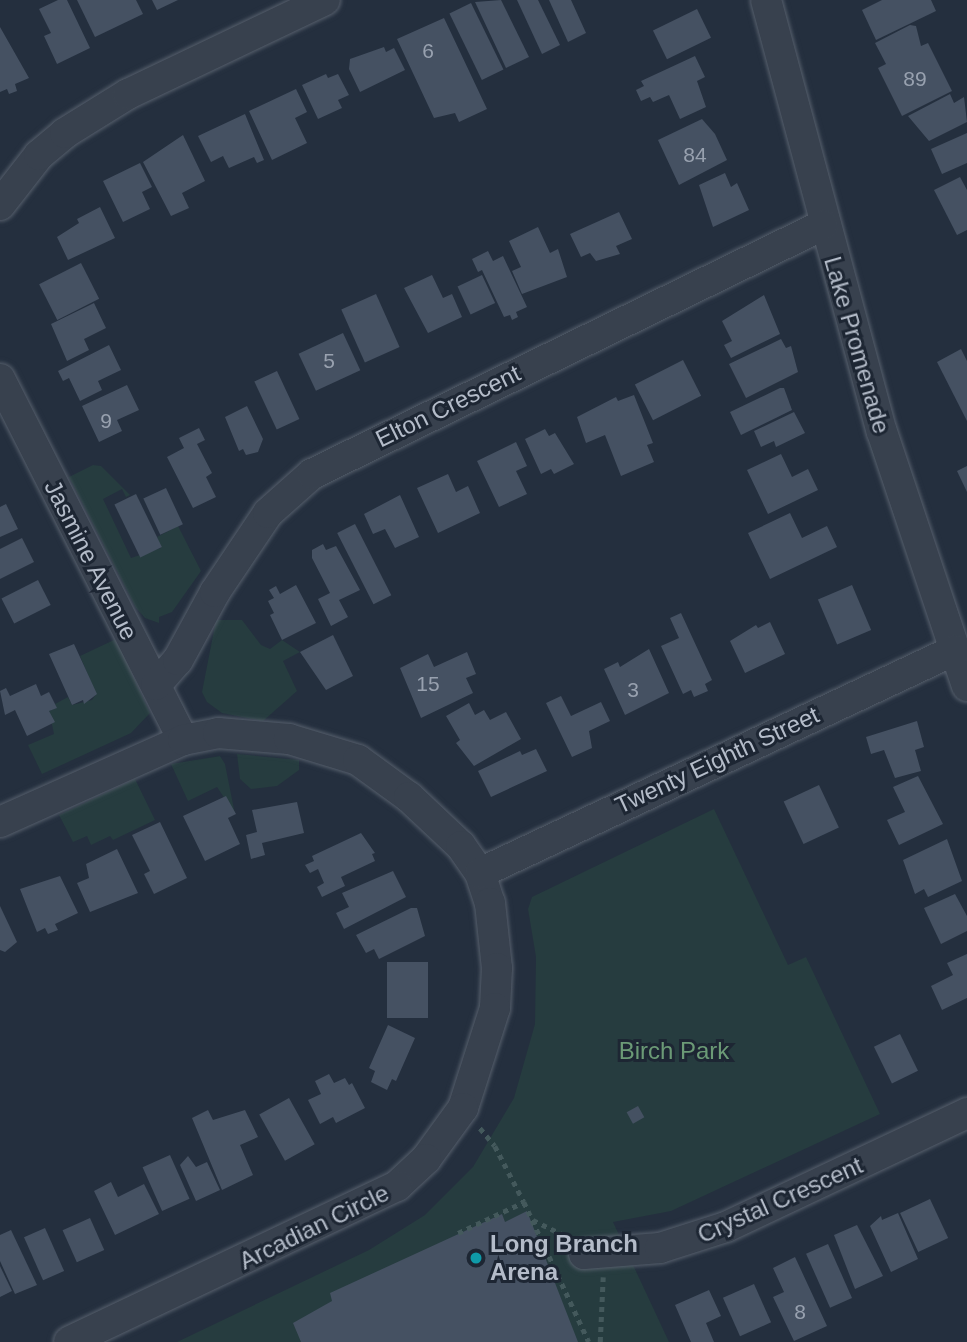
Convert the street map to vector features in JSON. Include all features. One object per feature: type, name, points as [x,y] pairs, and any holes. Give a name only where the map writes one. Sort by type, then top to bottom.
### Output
[{"type":"street","points":[[0,205],[39,155],[65,133],[128,94],[325,0]]},
{"type":"street","name":"Lake Promenade","points":[[766,0],[823,225],[882,432],[967,685]]},
{"type":"street","name":"Elton Crescent","points":[[156,685],[178,660],[215,592],[268,513],[312,474],[823,225]]},
{"type":"street","name":"Jasmine Avenue","points":[[0,379],[183,740]]},
{"type":"street","name":"Twenty Eighth Street","points":[[480,873],[955,650]]},
{"type":"street","name":"Arcadian Circle","points":[[0,822],[183,740],[218,733],[270,736],[317,745],[358,760],[409,797],[461,846],[480,873],[490,904],[497,968],[495,1008],[464,1108],[426,1159],[397,1186],[69,1342]]},
{"type":"street","name":"Crystal Crescent","points":[[593,1253],[660,1248],[726,1227],[967,1113]]},
{"type":"path","points":[[464,1108],[495,1146],[589,1342]]},
{"type":"path","points":[[458,1233],[524,1202]]},
{"type":"path","points":[[532,1219],[574,1238],[593,1253],[600,1342]]},
{"type":"green space","points":[[93,465],[101,466],[130,495],[126,497],[122,489],[103,499],[131,558],[161,548],[157,537],[178,526],[201,571],[172,612],[159,617],[159,623],[145,618],[136,608],[69,477]]},
{"type":"green space","points":[[216,620],[242,620],[261,645],[270,649],[282,640],[300,652],[283,661],[297,691],[263,721],[222,713],[207,702],[202,692]]},
{"type":"green space","points":[[116,639],[150,713],[131,733],[42,774],[28,745],[54,734],[49,711],[56,708],[55,704],[68,697],[72,705],[92,700],[96,694],[80,656]]},
{"type":"green space","points":[[237,754],[299,760],[299,770],[277,786],[251,789],[240,779]]},
{"type":"green space","points":[[220,756],[225,764],[235,814],[217,787],[188,801],[171,764]]},
{"type":"green space","points":[[135,779],[155,820],[113,840],[110,836],[91,845],[87,836],[73,842],[59,815]]},
{"type":"green space","name":"Birch Park","points":[[714,809],[788,965],[806,957],[880,1114],[671,1211],[613,1222],[669,1342],[177,1342],[369,1250],[425,1215],[473,1167],[514,1098],[535,1024],[536,957],[528,909],[532,897]]},
{"type":"building","points":[[58,0],[67,0],[90,48],[57,64],[44,36],[51,33],[39,9]]},
{"type":"building","points":[[77,0],[136,0],[143,14],[95,37]]},
{"type":"building","points":[[152,0],[178,0],[157,10]]},
{"type":"building","points":[[501,0],[529,57],[506,68],[475,2]]},
{"type":"building","points":[[517,0],[538,0],[560,45],[542,54]]},
{"type":"building","points":[[549,0],[571,0],[586,33],[568,42]]},
{"type":"building","points":[[882,0],[931,0],[936,11],[876,40],[862,10]]},
{"type":"building","points":[[471,3],[503,70],[482,80],[449,14]]},
{"type":"building","points":[[697,9],[711,38],[667,59],[653,30]]},
{"type":"building","points":[[444,18],[487,109],[459,122],[455,113],[434,118],[397,39]]},
{"type":"building","points":[[910,25],[916,26],[921,46],[928,43],[952,91],[902,116],[878,68],[886,64],[875,43]]},
{"type":"building","points":[[0,27],[29,78],[15,84],[17,91],[9,94],[7,89],[0,92]]},
{"type":"building","points":[[384,47],[386,52],[394,48],[405,70],[360,92],[349,69],[350,59]]},
{"type":"building","points":[[695,56],[705,77],[697,81],[706,107],[680,119],[669,95],[653,102],[650,97],[641,101],[636,90],[644,86],[641,81]]},
{"type":"building","points":[[326,74],[328,78],[338,74],[349,95],[338,100],[342,108],[318,119],[302,85]]},
{"type":"building","points":[[296,89],[307,112],[295,118],[307,143],[272,160],[249,111]]},
{"type":"building","points":[[950,94],[954,103],[964,97],[967,122],[929,141],[908,116]]},
{"type":"building","points":[[245,114],[264,160],[257,163],[254,157],[229,168],[223,156],[211,162],[198,136]]},
{"type":"building","points":[[702,119],[715,134],[727,160],[679,185],[658,140]]},
{"type":"building","points":[[967,133],[967,163],[942,174],[931,149]]},
{"type":"building","points":[[183,135],[205,181],[182,193],[189,208],[171,216],[143,162]]},
{"type":"building","points":[[140,163],[152,187],[142,192],[150,209],[123,222],[103,181]]},
{"type":"building","points":[[725,173],[731,187],[737,183],[749,210],[713,227],[699,185]]},
{"type":"building","points":[[960,177],[967,190],[967,230],[957,235],[934,190]]},
{"type":"building","points":[[100,207],[115,238],[68,260],[57,237],[79,223],[77,219]]},
{"type":"building","points":[[619,212],[632,239],[616,246],[620,254],[596,261],[590,253],[581,257],[570,234]]},
{"type":"building","points":[[538,227],[550,253],[558,249],[567,277],[522,294],[512,271],[521,267],[509,241]]},
{"type":"building","points":[[488,251],[493,261],[503,256],[527,307],[516,312],[518,317],[512,320],[510,315],[504,317],[482,270],[478,272],[472,259]]},
{"type":"building","points":[[81,263],[99,299],[57,320],[39,284]]},
{"type":"building","points":[[432,275],[443,298],[452,294],[462,317],[428,333],[404,288]]},
{"type":"building","points":[[482,275],[495,303],[471,315],[458,286]]},
{"type":"building","points":[[376,294],[400,347],[365,362],[341,309]]},
{"type":"building","points":[[764,295],[780,334],[731,358],[724,345],[732,341],[722,321]]},
{"type":"building","points":[[94,303],[106,328],[84,339],[89,350],[67,361],[51,324]]},
{"type":"building","points":[[343,333],[360,370],[316,391],[299,354]]},
{"type":"building","points":[[781,339],[786,348],[791,346],[798,372],[746,398],[729,364]]},
{"type":"building","points":[[109,345],[121,370],[98,381],[102,390],[80,401],[69,378],[63,381],[58,371]]},
{"type":"building","points":[[961,349],[967,361],[967,421],[937,362]]},
{"type":"building","points":[[683,360],[701,396],[653,420],[635,385]]},
{"type":"building","points":[[277,371],[299,419],[277,430],[254,382]]},
{"type":"building","points":[[127,385],[139,410],[117,420],[122,431],[99,442],[82,406]]},
{"type":"building","points":[[784,388],[792,410],[741,435],[730,412]]},
{"type":"building","points":[[634,395],[653,443],[647,445],[654,462],[621,476],[605,435],[586,443],[577,417],[616,397],[618,401]]},
{"type":"building","points":[[247,406],[263,439],[258,452],[246,455],[243,449],[239,451],[225,417]]},
{"type":"building","points":[[794,412],[805,433],[776,447],[774,441],[761,447],[754,431]]},
{"type":"building","points":[[199,428],[205,440],[197,444],[212,473],[206,477],[216,497],[193,508],[167,457],[184,448],[179,438]]},
{"type":"building","points":[[545,429],[549,436],[555,433],[574,464],[554,474],[551,469],[541,474],[525,439]]},
{"type":"building","points":[[516,442],[527,466],[516,471],[527,494],[499,507],[477,461]]},
{"type":"building","points":[[781,454],[792,477],[808,469],[818,490],[768,514],[747,470]]},
{"type":"building","points":[[967,466],[967,492],[957,471]]},
{"type":"building","points":[[448,474],[456,492],[468,486],[480,513],[438,533],[417,488]]},
{"type":"building","points":[[166,488],[183,524],[160,535],[143,499]]},
{"type":"building","points":[[136,494],[162,547],[140,558],[114,505]]},
{"type":"building","points":[[400,495],[419,537],[395,548],[385,529],[373,534],[364,514]]},
{"type":"building","points":[[6,504],[18,529],[0,537],[0,507]]},
{"type":"building","points":[[790,513],[802,538],[827,526],[837,547],[770,579],[748,533]]},
{"type":"building","points":[[355,524],[391,595],[373,604],[337,533]]},
{"type":"building","points":[[22,538],[34,562],[0,579],[0,549]]},
{"type":"building","points":[[323,544],[326,550],[336,546],[360,590],[339,600],[348,617],[331,626],[318,599],[330,593],[312,558],[312,550]]},
{"type":"building","points":[[38,580],[51,605],[14,624],[1,599]]},
{"type":"building","points":[[296,585],[316,623],[282,640],[270,615],[274,613],[268,601],[274,598],[269,590],[276,586],[280,594]]},
{"type":"building","points":[[852,585],[871,630],[837,645],[818,599]]},
{"type":"building","points":[[681,613],[712,680],[705,684],[708,691],[694,697],[691,690],[683,694],[661,646],[679,638],[670,618]]},
{"type":"building","points":[[770,622],[785,654],[745,673],[730,641],[756,625],[758,628]]},
{"type":"building","points":[[333,635],[353,676],[326,690],[300,652]]},
{"type":"building","points":[[74,644],[97,694],[84,704],[83,700],[72,705],[49,654]]},
{"type":"building","points":[[649,649],[669,693],[625,715],[604,669],[618,662],[620,667]]},
{"type":"building","points":[[467,652],[476,674],[466,678],[473,693],[421,718],[400,668],[428,654],[434,667]]},
{"type":"building","points":[[36,684],[41,696],[49,692],[57,708],[49,711],[55,722],[27,736],[15,710],[5,715],[0,691],[6,688],[10,696]]},
{"type":"building","points":[[561,696],[571,716],[601,702],[610,721],[589,731],[592,748],[572,757],[546,703]]},
{"type":"building","points":[[469,703],[475,715],[484,710],[490,720],[506,712],[521,739],[474,766],[456,743],[460,740],[446,716]]},
{"type":"building","points":[[917,721],[924,747],[915,750],[921,771],[895,778],[884,750],[871,754],[866,737]]},
{"type":"building","points":[[536,749],[547,771],[491,797],[478,771],[520,751],[522,755]]},
{"type":"building","points":[[918,776],[943,824],[899,845],[887,820],[905,812],[893,787]]},
{"type":"building","points":[[819,785],[839,828],[804,844],[784,801]]},
{"type":"building","points":[[226,796],[236,814],[228,818],[240,844],[205,861],[183,816]]},
{"type":"building","points":[[297,802],[304,833],[262,843],[265,855],[251,859],[246,835],[257,832],[252,810]]},
{"type":"building","points":[[160,822],[187,878],[154,894],[144,874],[150,871],[132,835]]},
{"type":"building","points":[[361,833],[375,853],[372,854],[375,861],[341,877],[345,886],[322,897],[317,887],[324,883],[318,869],[310,873],[305,865],[314,861],[312,856]]},
{"type":"building","points":[[947,839],[962,881],[928,897],[924,889],[915,894],[903,860]]},
{"type":"building","points":[[117,849],[138,893],[90,912],[77,883],[89,878],[86,864]]},
{"type":"building","points":[[393,871],[406,897],[344,929],[336,913],[349,907],[342,893]]},
{"type":"building","points":[[60,876],[78,913],[55,924],[58,930],[48,934],[45,928],[37,932],[20,889]]},
{"type":"building","points":[[955,894],[967,916],[967,931],[941,944],[924,908]]},
{"type":"building","points":[[0,906],[17,942],[5,952],[0,950]]},
{"type":"building","points":[[411,908],[417,908],[425,936],[379,959],[374,949],[366,953],[356,935]]},
{"type":"building","points":[[967,954],[967,998],[942,1010],[931,986],[953,975],[947,963]]},
{"type":"building","points":[[387,962],[428,962],[428,1018],[387,1018]]},
{"type":"building","points":[[388,1025],[415,1038],[396,1081],[392,1079],[387,1090],[371,1082],[375,1071],[369,1068]]},
{"type":"building","points":[[900,1034],[918,1071],[892,1084],[874,1047]]},
{"type":"building","points":[[329,1074],[334,1083],[345,1078],[349,1085],[352,1083],[365,1108],[336,1123],[333,1117],[320,1124],[308,1100],[321,1094],[315,1081]]},
{"type":"building","points":[[289,1098],[315,1144],[285,1161],[259,1114]]},
{"type":"building","points":[[638,1106],[644,1117],[633,1124],[627,1112]]},
{"type":"building","points":[[208,1110],[213,1120],[245,1110],[258,1137],[240,1145],[253,1175],[222,1190],[192,1118]]},
{"type":"building","points":[[170,1155],[190,1199],[162,1211],[143,1167]]},
{"type":"building","points":[[188,1156],[196,1167],[207,1162],[220,1190],[196,1201],[180,1165]]},
{"type":"building","points":[[111,1182],[118,1197],[144,1184],[159,1214],[115,1235],[94,1191]]},
{"type":"building","points":[[930,1199],[948,1238],[918,1252],[900,1213]]},
{"type":"building","name":"Long Branch Arena","points":[[527,1211],[578,1342],[301,1342],[293,1323],[332,1301],[330,1293],[502,1214],[505,1222]]},
{"type":"building","points":[[898,1213],[918,1259],[891,1272],[870,1226],[881,1216],[882,1220]]},
{"type":"building","points":[[90,1218],[104,1250],[77,1262],[63,1230]]},
{"type":"building","points":[[857,1225],[883,1276],[855,1289],[834,1235]]},
{"type":"building","points":[[45,1228],[64,1271],[43,1280],[24,1237]]},
{"type":"building","points":[[11,1230],[37,1285],[15,1294],[0,1261],[0,1235]]},
{"type":"building","points":[[828,1244],[852,1298],[830,1308],[806,1254]]},
{"type":"building","points":[[795,1257],[827,1326],[794,1341],[773,1297],[784,1292],[773,1268]]},
{"type":"building","points":[[0,1266],[12,1291],[0,1297]]},
{"type":"building","points":[[754,1284],[771,1322],[740,1336],[723,1298]]},
{"type":"building","points":[[709,1290],[721,1316],[706,1323],[714,1342],[691,1342],[675,1305]]},
{"type":"place","name":"Long Branch Arena","points":[[476,1258]]}]
